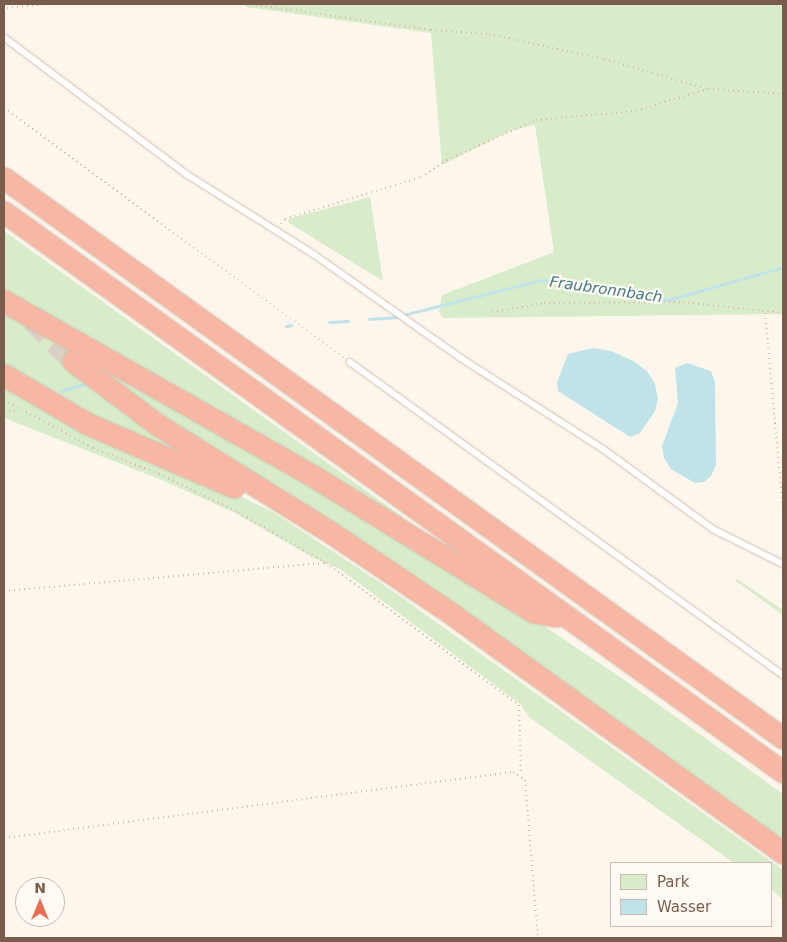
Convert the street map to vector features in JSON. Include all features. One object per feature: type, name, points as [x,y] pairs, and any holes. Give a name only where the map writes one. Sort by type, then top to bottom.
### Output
[{"type":"highway","points":[[4,178],[783,738]]},
{"type":"highway","points":[[4,212],[783,772]]},
{"type":"highway","points":[[4,301],[313,476],[534,612],[568,619]]},
{"type":"highway","points":[[73,361],[158,425],[291,507],[449,612],[783,853]]},
{"type":"highway","points":[[4,375],[86,423],[206,472],[252,496],[291,507]]},
{"type":"lane","points":[[4,36],[161,157],[315,255],[404,319],[602,448],[713,529],[783,564]]},
{"type":"lane","points":[[350,362],[783,674]]},
{"type":"path","points":[[7,8],[48,4]]},
{"type":"path","points":[[251,4],[431,30],[489,34],[604,59],[708,89],[783,94]]},
{"type":"path","points":[[285,220],[421,177],[447,160],[536,120],[636,111],[708,89]]},
{"type":"path","points":[[4,108],[350,362]]},
{"type":"path","points":[[492,312],[544,303],[683,302],[765,313],[783,313]]},
{"type":"path","points":[[765,313],[783,512]]},
{"type":"path","points":[[4,400],[19,410],[93,448],[159,474],[238,512],[326,563],[519,705],[521,775],[524,780],[538,938]]},
{"type":"path","points":[[4,411],[19,410]]},
{"type":"path","points":[[4,591],[326,563]]},
{"type":"path","points":[[4,838],[513,772],[521,775]]},
{"type":"green space","points":[[246,4],[783,4],[783,314],[443,318],[439,312],[442,295],[554,252],[535,125],[510,131],[442,165],[431,33],[246,7]]},
{"type":"green space","points":[[370,197],[383,281],[289,223],[288,219]]},
{"type":"green space","points":[[4,231],[403,517],[402,519],[4,290]]},
{"type":"green space","points":[[4,310],[486,587],[623,679],[783,794],[783,845],[609,719],[206,463],[131,437],[4,367]]},
{"type":"green space","points":[[4,383],[273,512],[390,589],[772,862],[733,862],[529,717],[521,705],[340,569],[314,558],[235,513],[162,480],[4,418]]},
{"type":"green space","points":[[737,579],[783,610],[783,615],[736,581]]},
{"type":"green space","points":[[772,862],[783,870],[783,899],[772,891]]},
{"type":"water","points":[[593,348],[611,351],[633,361],[647,371],[655,384],[658,399],[655,411],[640,433],[630,437],[558,391],[557,382],[568,354]]},
{"type":"water","points":[[687,363],[711,371],[715,382],[716,465],[711,476],[704,482],[695,483],[671,469],[664,458],[662,446],[678,403],[675,368]]},
{"type":"waterway","name":"Fraubronnbach","points":[[369,319],[395,317],[541,280],[668,300],[783,267]]},
{"type":"waterway","name":"Fraubronnbach","points":[[329,322],[348,321]]},
{"type":"waterway","name":"Fraubronnbach","points":[[286,326],[291,325]]},
{"type":"waterway","points":[[61,391],[84,384]]},
{"type":"tunnel","points":[[32,320],[73,361]]}]
